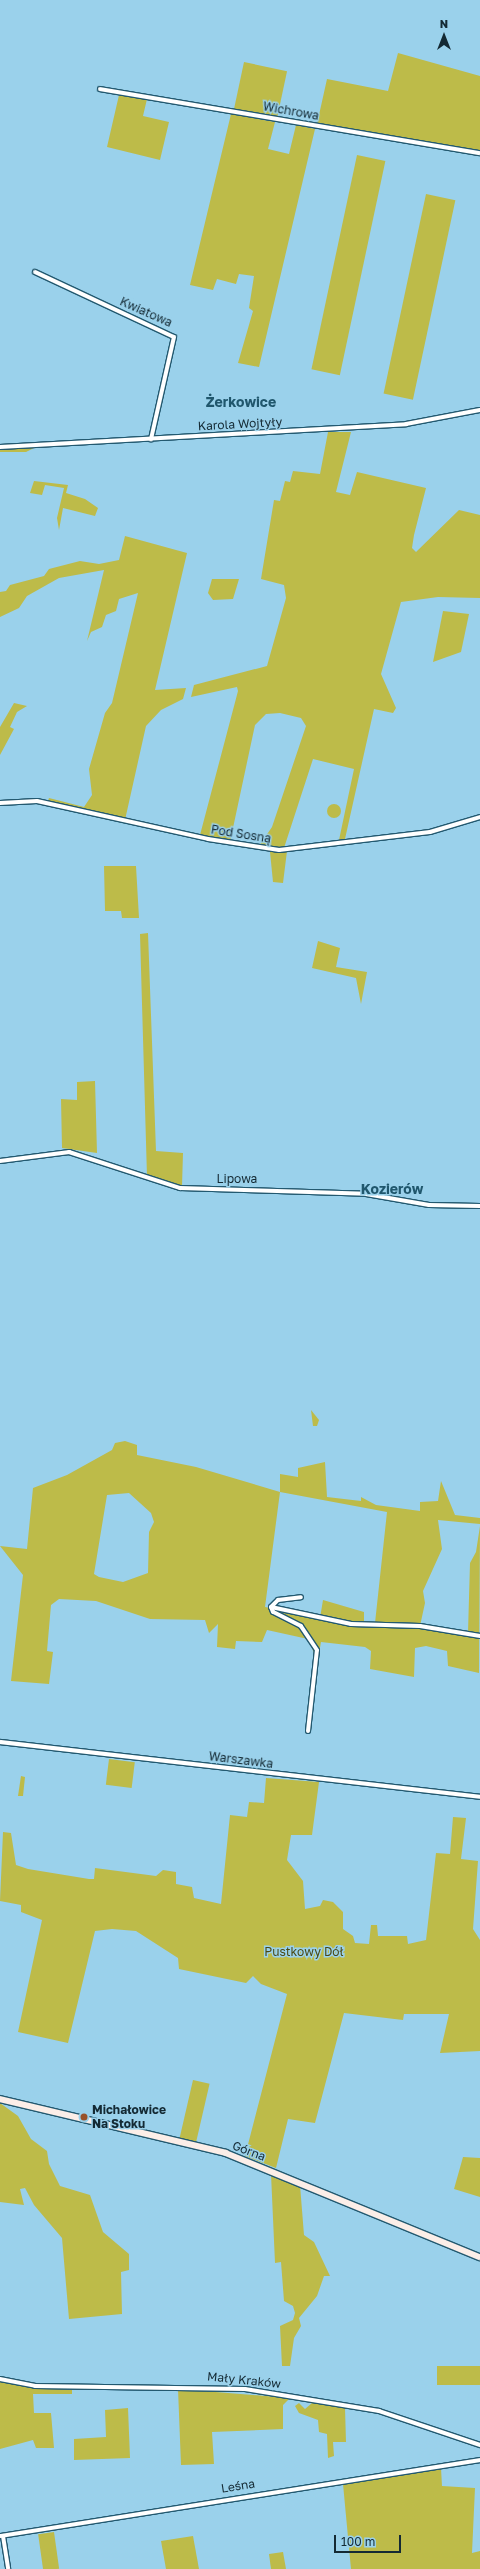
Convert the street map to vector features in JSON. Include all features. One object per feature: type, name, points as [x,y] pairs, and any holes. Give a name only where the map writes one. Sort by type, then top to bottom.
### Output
[{"type":"street","name":"Wichrowa","points":[[100,89],[480,153]]},
{"type":"street","name":"Kwiatowa","points":[[35,272],[174,337],[151,439]]},
{"type":"street","name":"Karola Wojtyły","points":[[0,447],[405,424],[480,410]]},
{"type":"street","name":"Pod Sosną","points":[[0,803],[37,801],[202,838],[279,850],[430,832],[480,817]]},
{"type":"street","name":"Lipowa","points":[[0,1161],[69,1152],[180,1188],[366,1194],[429,1205],[480,1206]]},
{"type":"street","points":[[271,1607],[278,1600],[301,1597]]},
{"type":"street","points":[[271,1607],[350,1624],[420,1626],[480,1636]]},
{"type":"street","points":[[271,1607],[273,1612],[305,1630],[317,1650],[308,1731]]},
{"type":"street","name":"Warszawka","points":[[0,1742],[480,1798]]},
{"type":"street","name":"Górna","points":[[0,2099],[226,2153],[480,2257]]},
{"type":"street","name":"Mały Kraków","points":[[0,2379],[35,2386],[245,2389],[379,2411],[480,2445]]},
{"type":"street","name":"Leśna","points":[[2,2536],[480,2460]]},
{"type":"street","points":[[2,2536],[8,2569]]},
{"type":"green space","points":[[398,53],[480,76],[480,151],[317,124],[327,79],[388,91]]},
{"type":"green space","points":[[244,62],[287,71],[277,119],[234,110]]},
{"type":"green space","points":[[119,95],[147,99],[143,116],[169,122],[160,160],[107,147]]},
{"type":"green space","points":[[231,114],[275,122],[268,149],[289,154],[296,125],[315,129],[259,367],[238,363],[253,311],[249,308],[254,276],[239,274],[236,284],[217,279],[213,290],[190,285]]},
{"type":"green space","points":[[357,155],[385,161],[340,375],[311,369]]},
{"type":"green space","points":[[426,194],[455,200],[413,400],[384,394]]},
{"type":"green space","points":[[328,432],[351,432],[336,492],[350,495],[357,472],[426,488],[414,535],[412,548],[416,552],[459,510],[480,515],[480,598],[438,597],[401,602],[381,674],[396,708],[393,713],[374,709],[345,839],[339,840],[354,769],[313,759],[284,848],[259,846],[272,827],[306,726],[301,718],[280,713],[266,714],[255,725],[230,842],[200,835],[238,691],[237,687],[191,697],[194,685],[267,666],[286,598],[284,585],[261,579],[274,500],[280,501],[285,481],[290,482],[293,471],[320,474]]},
{"type":"green space","points":[[36,447],[26,452],[0,452],[0,449]]},
{"type":"green space","points":[[34,481],[68,485],[66,493],[85,499],[98,508],[95,516],[63,508],[59,530],[57,518],[64,488],[45,485],[42,495],[30,493]]},
{"type":"green space","points":[[125,536],[187,553],[155,690],[186,688],[183,699],[161,710],[146,726],[125,820],[48,801],[49,798],[84,807],[92,795],[89,769],[105,713],[112,703],[138,593],[119,599],[116,611],[106,615],[102,627],[91,632],[87,641],[104,570],[59,578],[27,596],[19,608],[0,617],[0,592],[6,591],[10,585],[44,576],[49,569],[80,561],[99,564],[119,560]]},
{"type":"green space","points":[[212,579],[239,579],[233,599],[213,600],[208,593]]},
{"type":"green space","points":[[443,611],[469,614],[461,652],[433,662]]},
{"type":"green space","points":[[14,703],[27,706],[17,712],[10,727],[14,729],[0,755],[0,727]]},
{"type":"green space","points":[[334,804],[339,806],[341,811],[339,816],[334,818],[329,816],[327,811],[329,806]]},
{"type":"green space","points":[[287,851],[283,883],[273,882],[270,852]]},
{"type":"green space","points":[[104,866],[136,866],[139,918],[122,918],[121,911],[105,911]]},
{"type":"green space","points":[[148,933],[156,1151],[183,1153],[182,1186],[147,1177],[140,934]]},
{"type":"green space","points":[[318,941],[340,948],[336,967],[367,972],[361,1004],[356,978],[312,968]]},
{"type":"green space","points":[[95,1081],[97,1153],[62,1148],[61,1099],[77,1100],[77,1082]]},
{"type":"green space","points":[[311,1410],[319,1420],[317,1426],[313,1426]]},
{"type":"green space","points":[[125,1441],[137,1445],[137,1455],[196,1467],[280,1492],[280,1474],[298,1477],[298,1468],[325,1462],[327,1497],[361,1501],[361,1497],[376,1505],[420,1511],[420,1502],[438,1501],[441,1481],[455,1515],[480,1518],[480,1524],[438,1520],[442,1549],[423,1591],[425,1603],[420,1626],[468,1632],[470,1563],[476,1552],[480,1526],[479,1673],[448,1666],[447,1651],[426,1646],[415,1648],[414,1677],[370,1669],[371,1651],[365,1647],[321,1642],[315,1676],[314,1653],[308,1639],[267,1630],[262,1642],[236,1641],[235,1649],[217,1647],[218,1624],[209,1633],[205,1620],[150,1619],[96,1601],[59,1599],[51,1605],[47,1651],[53,1652],[49,1684],[11,1681],[23,1575],[0,1546],[27,1549],[33,1488],[67,1475],[112,1450],[115,1443]],"holes":[[[280,1492],[387,1512],[375,1623],[364,1621],[364,1612],[323,1600],[320,1618],[265,1607]],[[129,1493],[151,1513],[154,1522],[149,1532],[148,1573],[123,1582],[99,1577],[94,1574],[107,1495]]]},
{"type":"green space","points":[[109,1759],[135,1762],[132,1788],[106,1785]]},
{"type":"green space","points":[[21,1776],[25,1777],[23,1796],[18,1796]]},
{"type":"green space","name":"Pustkowy Dół","points":[[266,1778],[319,1782],[312,1835],[291,1835],[287,1860],[303,1881],[305,1909],[320,1906],[323,1900],[333,1902],[343,1912],[343,1929],[353,1936],[355,1943],[369,1944],[371,1925],[377,1925],[378,1936],[407,1936],[408,1944],[426,1940],[436,1853],[450,1854],[453,1817],[466,1818],[461,1859],[478,1861],[473,1929],[480,1940],[480,2051],[440,2053],[449,2014],[404,2014],[403,2020],[344,2013],[315,2123],[288,2119],[276,2168],[245,2156],[287,1994],[261,1984],[253,1976],[246,1983],[179,1969],[178,1958],[136,1931],[112,1929],[95,1931],[68,2043],[18,2032],[42,1920],[21,1912],[21,1905],[0,1901],[3,1832],[11,1833],[16,1865],[28,1869],[89,1879],[94,1879],[95,1868],[156,1876],[163,1870],[176,1872],[176,1884],[192,1887],[194,1898],[221,1904],[230,1815],[247,1817],[249,1802],[264,1803]]},
{"type":"green space","points":[[193,2080],[210,2084],[196,2143],[179,2139]]},
{"type":"green space","points":[[0,2103],[18,2116],[31,2139],[47,2151],[49,2164],[60,2186],[90,2195],[103,2232],[129,2254],[129,2270],[121,2272],[122,2314],[69,2319],[62,2238],[34,2205],[25,2188],[20,2189],[24,2205],[0,2202]]},
{"type":"green space","points":[[463,2157],[480,2158],[480,2197],[454,2189]]},
{"type":"green space","points":[[271,2174],[300,2185],[304,2235],[314,2242],[330,2276],[324,2276],[317,2296],[299,2318],[301,2326],[294,2338],[290,2366],[282,2366],[280,2326],[293,2320],[295,2313],[293,2306],[284,2301],[281,2262],[275,2263]]},
{"type":"green space","points":[[437,2366],[480,2366],[480,2385],[437,2385]]},
{"type":"green space","points":[[0,2382],[72,2390],[72,2394],[33,2394],[34,2413],[51,2413],[54,2448],[36,2448],[33,2440],[0,2449]]},
{"type":"green space","points":[[178,2389],[290,2398],[283,2405],[283,2429],[212,2432],[214,2464],[181,2465]]},
{"type":"green space","points":[[299,2403],[305,2409],[312,2403],[345,2408],[346,2442],[333,2442],[334,2456],[328,2458],[327,2434],[319,2432],[318,2420],[299,2413],[295,2406]]},
{"type":"green space","points":[[128,2408],[130,2458],[74,2460],[74,2439],[106,2437],[105,2410]]},
{"type":"green space","points":[[441,2468],[442,2486],[475,2488],[472,2553],[480,2551],[480,2569],[351,2569],[343,2484]]},
{"type":"green space","points":[[54,2532],[59,2569],[43,2569],[38,2534]]},
{"type":"green space","points":[[193,2536],[199,2569],[166,2569],[161,2541]]},
{"type":"green space","points":[[283,2552],[286,2569],[271,2569],[269,2554]]},
{"type":"place","name":"Michałowice Na Stoku","points":[[84,2117]]},
{"type":"district","name":"Żerkowice","points":[[241,402]]},
{"type":"district","name":"Kozierów","points":[[392,1189]]}]
